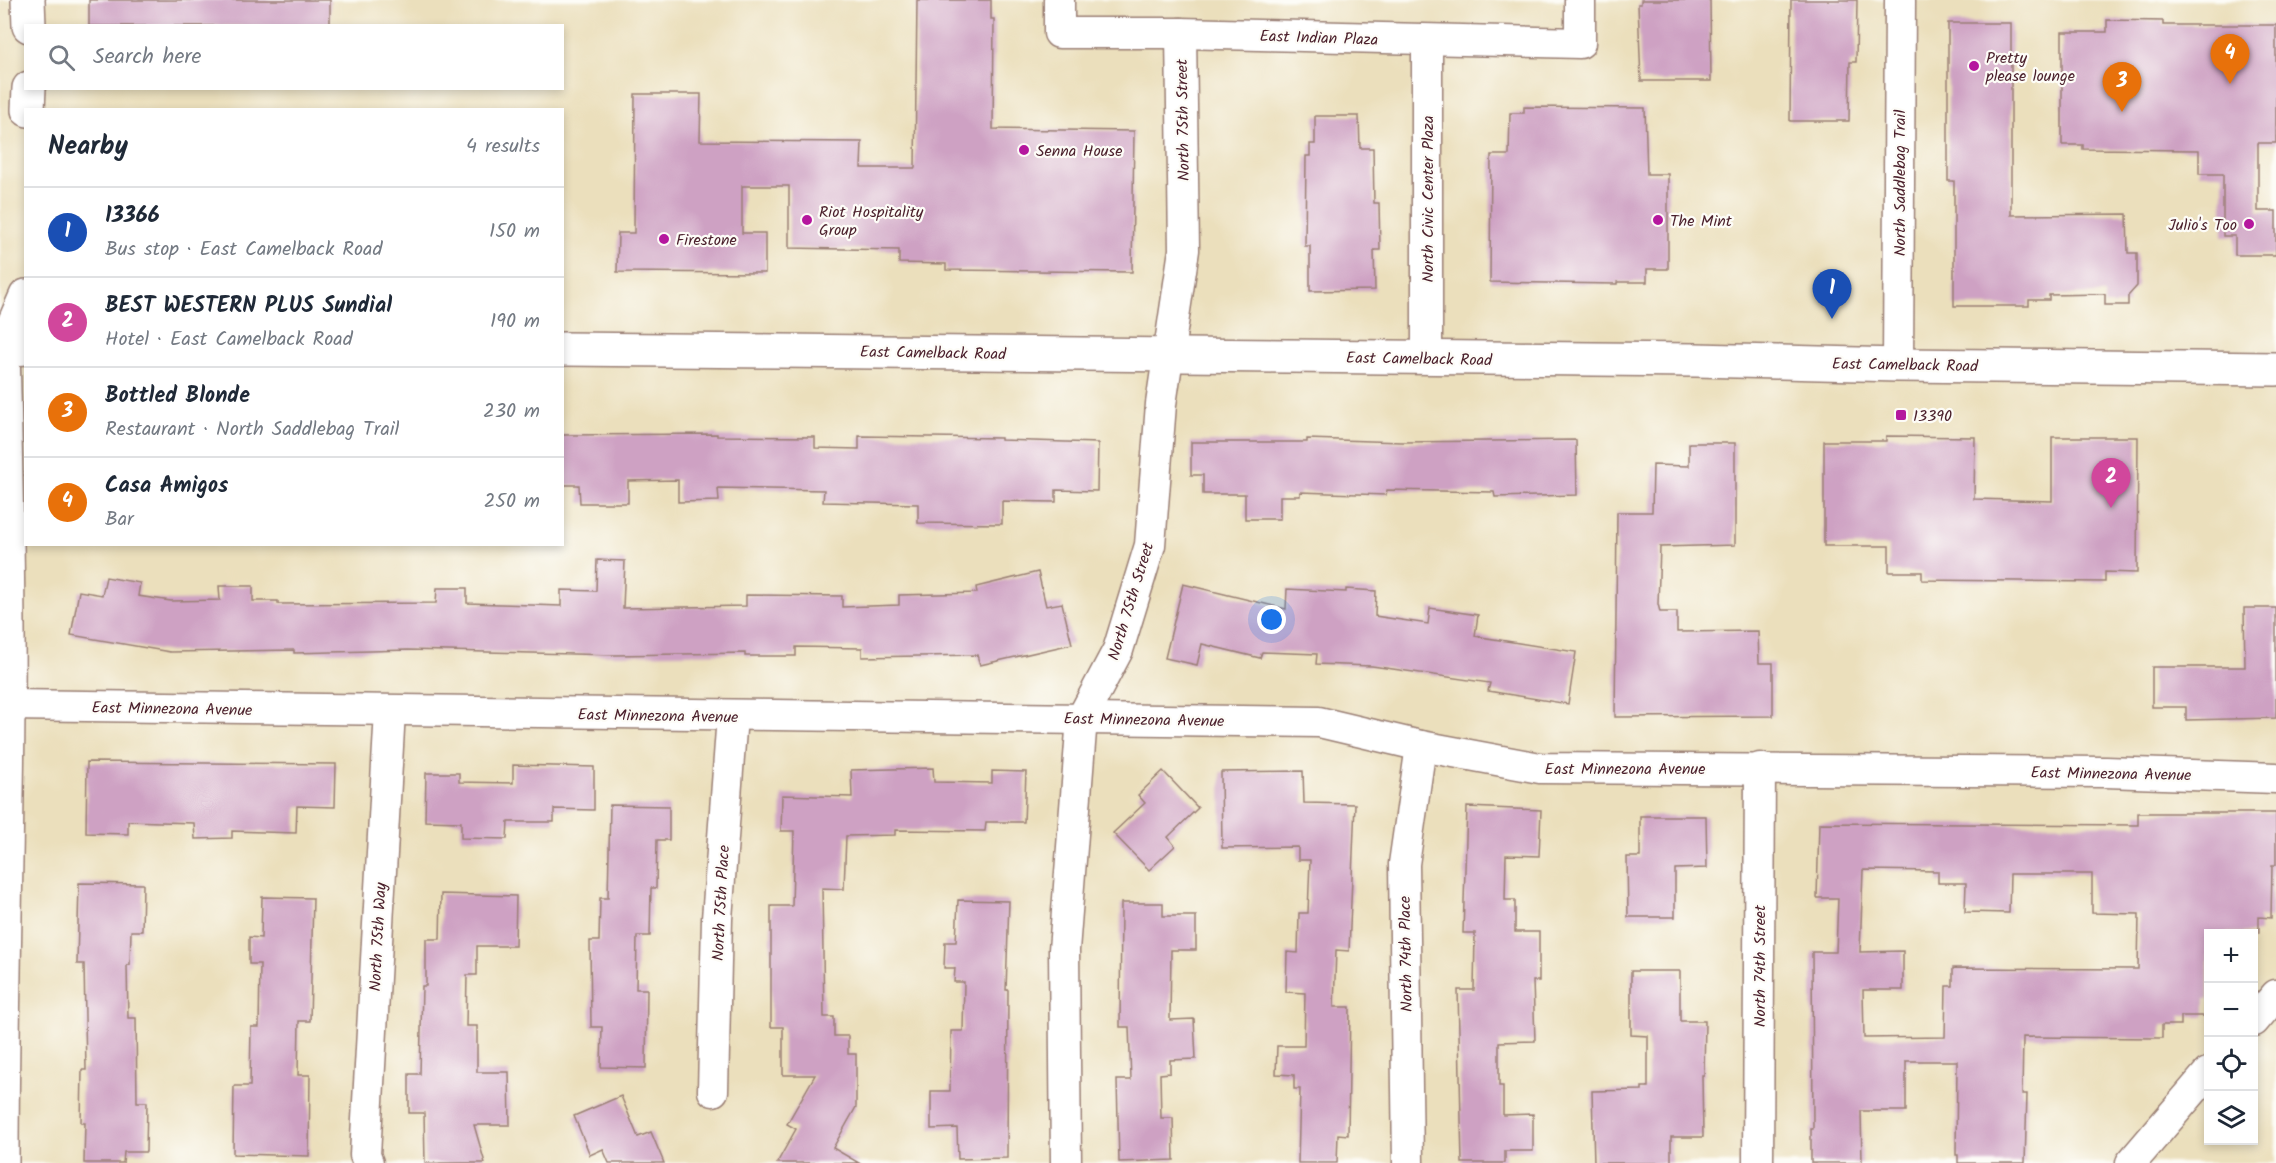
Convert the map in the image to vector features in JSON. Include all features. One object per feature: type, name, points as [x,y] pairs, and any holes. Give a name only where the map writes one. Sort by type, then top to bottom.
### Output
[{"type":"main road","points":[[28,0],[28,24]]},
{"type":"main road","points":[[28,108],[29,90]]},
{"type":"main road","points":[[2,1163],[1,1051],[8,705],[6,347],[24,301]]},
{"type":"main road","name":"East Camelback Road","points":[[564,349],[1696,360],[1898,365],[2276,369]]},
{"type":"street","name":"East Indian Plaza","points":[[1059,0],[1059,33],[1180,33],[1580,43],[1580,0]]},
{"type":"street","name":"North Saddlebag Trail","points":[[1898,365],[1900,0]]},
{"type":"street","name":"North 75th Street","points":[[1066,1163],[1064,950],[1082,718],[1118,650],[1150,545],[1161,404],[1184,250],[1180,33]]},
{"type":"street","name":"North Civic Center Plaza","points":[[1427,40],[1427,358]]},
{"type":"street","name":"East Minnezona Avenue","points":[[8,705],[1319,722],[1421,746],[1540,768],[2106,772],[2276,778]]},
{"type":"street","name":"North 75th Way","points":[[368,1163],[365,1155],[390,711]]},
{"type":"street","name":"North 75th Place","points":[[713,1091],[717,920],[732,716]]},
{"type":"street","name":"North 74th Place","points":[[1408,1163],[1404,864],[1421,746]]},
{"type":"street","name":"North 74th Street","points":[[1758,1163],[1760,768]]},
{"type":"street","points":[[2258,1015],[2276,995]]},
{"type":"street","points":[[2131,1163],[2204,1078]]},
{"type":"building","points":[[89,0],[330,0],[330,24],[89,24]]},
{"type":"building","points":[[917,0],[991,0],[991,19],[994,19],[993,129],[1134,131],[1132,272],[946,270],[946,264],[899,263],[899,250],[789,248],[789,186],[742,186],[742,233],[765,233],[765,273],[617,272],[618,233],[634,233],[635,94],[701,94],[700,141],[862,142],[861,168],[915,168]]},
{"type":"building","points":[[1641,0],[1710,0],[1711,81],[1641,81],[1638,4],[1641,4]]},
{"type":"building","points":[[1791,0],[1857,0],[1856,62],[1850,62],[1849,121],[1790,121]]},
{"type":"building","points":[[2107,20],[2163,21],[2163,25],[2276,25],[2276,143],[2258,143],[2258,211],[2276,211],[2276,255],[2235,255],[2235,236],[2223,236],[2223,174],[2199,174],[2199,150],[2083,149],[2083,145],[2062,145],[2062,32],[2107,32]]},
{"type":"building","points":[[1948,23],[2011,23],[2011,215],[2127,214],[2128,253],[2137,253],[2137,286],[2128,296],[2128,305],[2105,305],[2105,294],[2049,295],[2049,300],[2029,300],[2029,306],[1954,306],[1954,181],[1948,181]]},
{"type":"building","points":[[1524,107],[1645,108],[1647,174],[1668,174],[1668,269],[1647,269],[1647,282],[1617,282],[1617,284],[1490,282],[1491,155],[1509,155],[1510,113],[1524,113]]},
{"type":"building","points":[[1315,116],[1359,116],[1360,148],[1373,148],[1374,203],[1379,203],[1380,250],[1374,250],[1375,290],[1310,291],[1310,246],[1305,246],[1306,156],[1310,156],[1310,144],[1315,144]]},
{"type":"building","points":[[717,434],[717,436],[815,437],[815,448],[859,449],[859,436],[1001,438],[1001,440],[1098,443],[1097,491],[1056,490],[1056,502],[1002,501],[1002,524],[918,523],[918,504],[823,502],[824,490],[718,488],[719,501],[678,502],[678,480],[628,481],[628,503],[580,503],[579,485],[564,485],[564,435]]},
{"type":"building","points":[[1886,436],[1975,437],[1974,499],[2052,501],[2052,437],[2138,437],[2137,573],[2105,572],[2105,582],[1922,580],[1922,572],[1889,572],[1889,546],[1824,546],[1824,441],[1886,441]]},
{"type":"building","points":[[1307,439],[1402,442],[1576,440],[1577,495],[1495,497],[1494,492],[1387,490],[1386,495],[1300,492],[1300,496],[1280,496],[1280,519],[1245,519],[1245,494],[1203,494],[1203,475],[1191,475],[1191,442],[1307,442]]},
{"type":"building","points":[[1689,443],[1735,443],[1735,545],[1660,547],[1658,604],[1660,612],[1677,612],[1677,632],[1758,631],[1759,663],[1773,663],[1773,716],[1615,717],[1617,512],[1652,512],[1653,465],[1689,466]]},
{"type":"building","points":[[597,560],[625,561],[623,608],[746,606],[746,595],[842,596],[842,607],[899,605],[899,595],[977,593],[976,587],[1038,572],[1046,606],[1062,603],[1072,644],[980,665],[977,655],[862,657],[862,648],[796,647],[796,656],[745,656],[745,653],[615,655],[408,650],[294,653],[294,650],[170,652],[71,635],[79,591],[102,595],[106,577],[140,583],[138,596],[171,601],[220,600],[219,586],[253,586],[253,601],[278,601],[278,604],[436,603],[437,588],[467,588],[467,603],[561,606],[561,590],[596,591]]},
{"type":"building","points":[[1183,584],[1286,609],[1287,589],[1376,591],[1375,616],[1428,624],[1430,608],[1478,615],[1475,636],[1576,652],[1568,704],[1488,691],[1490,683],[1372,666],[1316,664],[1317,654],[1262,652],[1260,658],[1202,644],[1197,665],[1165,658]]},
{"type":"building","points":[[2244,608],[2276,608],[2276,718],[2186,720],[2186,707],[2152,707],[2152,667],[2245,667]]},
{"type":"building","points":[[87,762],[336,764],[335,807],[297,806],[296,833],[232,831],[232,838],[195,839],[194,823],[128,821],[128,834],[86,833]]},
{"type":"building","points":[[513,765],[594,767],[594,810],[554,809],[554,822],[508,822],[507,839],[461,838],[461,822],[425,821],[426,773],[459,773],[459,782],[513,783]]},
{"type":"building","points":[[933,768],[934,782],[992,783],[992,771],[1026,772],[1024,822],[986,822],[985,831],[895,830],[895,835],[846,836],[844,889],[822,888],[824,1017],[834,1017],[834,1036],[848,1036],[848,1054],[856,1054],[856,1107],[833,1148],[859,1163],[777,1163],[796,1129],[787,1124],[815,1075],[783,1075],[783,1027],[771,1027],[771,906],[792,906],[794,831],[781,831],[782,795],[852,797],[851,770]]},
{"type":"building","points":[[1163,771],[1198,808],[1168,837],[1175,846],[1149,870],[1113,833],[1145,803],[1138,795]]},
{"type":"building","points":[[1303,771],[1304,803],[1355,804],[1349,951],[1336,950],[1334,1007],[1350,1007],[1348,1135],[1338,1134],[1337,1163],[1298,1163],[1300,1089],[1294,1089],[1294,1075],[1276,1074],[1277,1046],[1304,1046],[1305,993],[1286,992],[1287,952],[1298,953],[1299,913],[1308,913],[1310,860],[1298,860],[1298,847],[1222,848],[1221,772]]},
{"type":"building","points":[[610,805],[669,806],[669,840],[657,840],[656,888],[651,888],[650,936],[637,936],[636,989],[647,989],[646,1068],[601,1067],[602,1027],[591,1027],[590,941],[599,941],[600,898],[608,898]]},
{"type":"building","points":[[1467,807],[1541,810],[1539,856],[1506,855],[1505,900],[1515,900],[1515,932],[1539,932],[1539,981],[1533,981],[1535,1041],[1499,1042],[1499,1086],[1503,1086],[1503,1115],[1533,1114],[1533,1151],[1505,1151],[1505,1163],[1462,1163],[1458,990],[1474,990],[1475,933],[1463,933]]},
{"type":"building","points":[[2138,813],[2276,813],[2276,865],[2272,865],[2271,918],[2259,917],[2259,933],[2258,929],[2204,929],[2204,1016],[2181,1016],[2181,1025],[2162,1025],[2162,1038],[2023,1037],[2022,1094],[2027,1094],[2025,1163],[1958,1163],[1958,1155],[1956,1155],[1957,1061],[1906,1061],[1906,1111],[1861,1111],[1862,1163],[1811,1163],[1811,1129],[1813,1129],[1812,952],[1836,952],[1838,898],[1817,898],[1819,823],[2138,825]],"holes":[[[1863,870],[1938,871],[1938,883],[1966,883],[1965,912],[2009,913],[2010,874],[2092,874],[2092,913],[2139,914],[2138,969],[1953,968],[1953,986],[1946,986],[1945,1037],[1864,1038],[1863,990],[1903,990],[1903,951],[1860,952]]]},
{"type":"building","points":[[1640,816],[1706,816],[1707,868],[1675,869],[1675,917],[1628,917],[1627,857],[1640,857]]},
{"type":"building","points":[[79,883],[143,884],[142,931],[131,931],[130,965],[127,965],[128,1018],[136,1018],[137,1102],[147,1102],[146,1152],[124,1152],[123,1163],[84,1163],[85,1123],[81,1123],[82,1070],[86,1070],[84,964],[77,964]]},
{"type":"building","points":[[441,894],[516,896],[515,946],[477,946],[477,975],[467,975],[466,1026],[477,1026],[477,1072],[509,1072],[510,1125],[474,1125],[485,1163],[425,1163],[424,1113],[409,1113],[409,1074],[420,1074],[422,986],[426,986],[426,939],[440,939]]},
{"type":"building","points":[[262,897],[313,898],[310,1021],[299,1021],[298,1075],[310,1075],[309,1156],[233,1154],[234,1086],[250,1086],[251,1027],[259,1027],[260,964],[249,964],[249,937],[261,938]]},
{"type":"building","points":[[958,900],[1009,901],[1006,990],[1008,990],[1007,1158],[958,1159],[957,1128],[931,1129],[931,1091],[950,1091],[951,1031],[963,1031],[964,982],[954,982],[955,968],[944,968],[945,942],[956,942]]},
{"type":"building","points":[[1121,903],[1163,903],[1163,916],[1196,916],[1196,950],[1171,950],[1170,1020],[1194,1019],[1196,1059],[1170,1060],[1170,1073],[1160,1074],[1161,1118],[1173,1118],[1174,1160],[1119,1162],[1117,1080],[1131,1080],[1129,1027],[1120,1027]]},
{"type":"building","points":[[1631,971],[1680,971],[1680,1021],[1705,1021],[1704,1075],[1702,1075],[1703,1137],[1671,1137],[1671,1163],[1594,1163],[1592,1091],[1642,1090],[1642,1087],[1648,1087],[1648,1036],[1631,1035]]},
{"type":"building","points":[[621,1096],[638,1137],[651,1132],[664,1163],[609,1163],[603,1149],[590,1155],[574,1116]]},
{"type":"place","name":"Pretty please lounge","points":[[1974,66]]},
{"type":"place","name":"Casa Amigos","points":[[2230,84]]},
{"type":"place","name":"Bottled Blonde","points":[[2122,112]]},
{"type":"place","name":"Senna House","points":[[1024,150]]},
{"type":"place","name":"Riot Hospitality Group","points":[[807,220]]},
{"type":"place","name":"The Mint","points":[[1658,220]]},
{"type":"place","name":"Julio's Too","points":[[2249,224]]},
{"type":"place","name":"Firestone","points":[[664,239]]},
{"type":"place","name":"13366","points":[[1832,319]]},
{"type":"place","name":"13390","points":[[1901,415]]},
{"type":"place","name":"BEST WESTERN PLUS Sundial","points":[[2111,508]]}]
